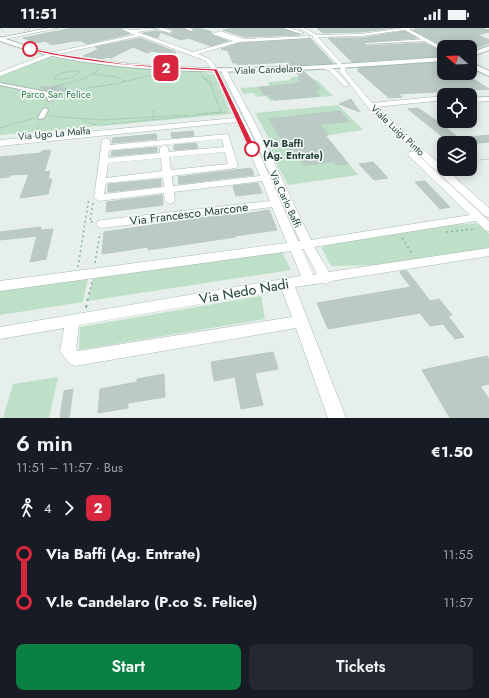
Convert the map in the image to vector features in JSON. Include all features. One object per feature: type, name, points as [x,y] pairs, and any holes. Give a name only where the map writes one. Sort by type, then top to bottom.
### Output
[{"type":"main road","points":[[404,29],[437,46]]},
{"type":"main road","name":"Viale Candelaro","points":[[0,38],[16,46],[52,54],[126,65],[220,68],[322,66],[437,59]]},
{"type":"main road","points":[[477,52],[489,48]]},
{"type":"main road","points":[[477,68],[489,74]]},
{"type":"street","points":[[0,38],[27,30],[37,31],[44,28]]},
{"type":"street","points":[[0,38],[56,28]]},
{"type":"street","name":"Via Carlo Baffi","points":[[122,28],[155,36],[168,41],[195,53],[220,68],[309,280]]},
{"type":"street","points":[[0,74],[52,54],[140,32],[157,28],[170,32]]},
{"type":"street","points":[[285,28],[316,37],[415,28]]},
{"type":"street","points":[[213,30],[245,40]]},
{"type":"street","points":[[195,53],[236,41],[333,30]]},
{"type":"street","name":"Via Carlo Baffi","points":[[140,32],[148,37],[162,42],[195,53],[211,56]]},
{"type":"street","points":[[220,32],[214,34],[236,41]]},
{"type":"street","name":"Via Carlo Baffi","points":[[148,37],[155,36]]},
{"type":"street","name":"Viale Luigi Pinto","points":[[316,37],[340,65],[344,67],[342,70],[365,108],[428,169],[484,215]]},
{"type":"street","points":[[195,53],[245,40]]},
{"type":"street","name":"Via Carlo Baffi","points":[[162,42],[168,41]]},
{"type":"street","points":[[333,71],[340,65]]},
{"type":"street","name":"Viale Luigi Pinto","points":[[322,66],[333,71],[437,167]]},
{"type":"street","points":[[0,84],[46,93],[50,100]]},
{"type":"street","points":[[477,95],[489,94]]},
{"type":"street","points":[[477,99],[489,98]]},
{"type":"street","points":[[373,107],[437,99]]},
{"type":"street","points":[[373,107],[437,103]]},
{"type":"street","name":"Via Carlo Baffi","points":[[241,117],[326,279]]},
{"type":"street","name":"Via Ugo La Malfa","points":[[0,138],[241,117]]},
{"type":"street","name":"Via Ugo La Malfa","points":[[0,143],[107,129],[162,128],[196,122]]},
{"type":"street","points":[[162,128],[170,201]]},
{"type":"street","name":"Via Ugo La Malfa","points":[[107,129],[99,198],[265,178]]},
{"type":"street","points":[[101,181],[232,166],[225,136],[105,148]]},
{"type":"street","points":[[103,161],[228,148]]},
{"type":"street","points":[[428,169],[437,168]]},
{"type":"street","name":"Viale Luigi Pinto","points":[[446,176],[484,215],[489,227]]},
{"type":"street","name":"Via Francesco Marcone","points":[[102,224],[276,203]]},
{"type":"street","points":[[0,286],[294,246],[484,215]]},
{"type":"street","name":"Via Nedo Nadi","points":[[0,333],[309,280],[326,279],[489,252]]},
{"type":"street","points":[[287,284],[337,418]]},
{"type":"street","points":[[72,321],[68,351],[75,360],[301,321]]},
{"type":"lane","points":[[366,44],[426,40]]},
{"type":"path","points":[[46,93],[60,86],[84,79],[104,68],[96,66]]},
{"type":"path","points":[[72,71],[80,71],[78,75],[73,77],[60,80],[55,79],[54,77],[62,73],[72,71]]},
{"type":"path","points":[[60,86],[65,87],[68,91],[126,82],[159,73],[151,72]]},
{"type":"path","points":[[91,74],[118,77],[126,82]]},
{"type":"path","points":[[0,128],[43,115],[81,120],[122,120],[221,112],[210,83],[199,75]]},
{"type":"path","points":[[153,111],[153,118]]},
{"type":"path","points":[[36,131],[43,115]]},
{"type":"path","points":[[81,120],[107,129]]},
{"type":"path","points":[[477,160],[489,159]]},
{"type":"path","points":[[397,230],[418,264]]},
{"type":"green space","name":"Parco San Felice","points":[[49,57],[142,69],[201,72],[214,75],[231,114],[0,135],[0,76]]},
{"type":"green space","points":[[307,76],[318,81],[333,96],[270,101],[266,96],[256,97],[254,93],[243,94],[240,88],[269,86],[269,82],[290,80],[291,77]]},
{"type":"green space","points":[[338,105],[363,130],[316,137],[319,141],[330,140],[358,175],[288,185],[267,146],[271,145],[269,142],[271,142],[255,113]]},
{"type":"green space","points":[[478,223],[489,234],[489,249],[418,264],[331,266],[321,247],[397,230]]},
{"type":"green space","points":[[282,252],[291,270],[88,301],[93,277]]},
{"type":"green space","points":[[88,278],[83,302],[0,315],[0,290]]},
{"type":"green space","points":[[261,296],[265,319],[79,350],[80,327]]},
{"type":"green space","points":[[58,377],[49,418],[3,418],[13,384]]},
{"type":"building","points":[[72,28],[119,28],[130,34],[87,44],[81,41],[74,41],[51,45],[46,41],[35,43],[23,38]]},
{"type":"building","points":[[167,28],[183,28],[190,32],[194,31],[193,28],[199,28],[212,32],[212,35],[228,41],[211,46],[188,38],[181,40],[160,32],[158,38],[143,33],[157,31],[171,34],[173,30]]},
{"type":"building","points":[[233,28],[282,28],[300,35],[245,37],[223,30]]},
{"type":"building","points":[[317,28],[393,28],[361,32],[323,33]]},
{"type":"building","points":[[423,28],[484,28],[484,30],[489,30],[489,32],[478,35],[489,40],[489,43],[477,47],[477,40],[437,40],[437,42],[414,30]]},
{"type":"building","points":[[404,31],[416,38],[364,43],[366,46],[424,43],[437,50],[437,56],[352,62],[328,38],[361,38]]},
{"type":"building","points":[[140,38],[176,52],[174,57],[153,51],[147,53],[133,47],[111,58],[107,57],[103,59],[83,56],[99,49],[95,47]]},
{"type":"building","points":[[310,38],[333,63],[290,65],[288,62],[238,65],[237,63],[233,63],[228,51],[221,49],[239,43]]},
{"type":"building","points":[[437,62],[437,80],[475,80],[489,89],[437,88],[437,92],[398,94],[402,97],[389,98],[357,70],[360,70],[358,68]]},
{"type":"building","points":[[295,71],[303,71],[313,80],[321,89],[314,90],[320,96],[275,100],[271,98],[269,94],[264,95],[259,87],[296,84],[295,83],[301,82],[298,79],[301,79]]},
{"type":"building","points":[[56,86],[67,89],[58,97],[40,87]]},
{"type":"building","points":[[351,99],[360,112],[339,104]]},
{"type":"building","points":[[418,108],[437,121],[437,128],[446,128],[456,136],[441,136],[408,109]]},
{"type":"building","points":[[340,111],[349,122],[320,124],[328,135],[325,135],[348,164],[336,165],[334,162],[304,165],[294,150],[289,151],[269,119]]},
{"type":"building","points":[[193,131],[194,136],[172,138],[171,133]]},
{"type":"building","points":[[156,134],[157,139],[112,143],[113,138]]},
{"type":"building","points":[[489,135],[489,142],[477,143],[477,136]]},
{"type":"building","points":[[196,143],[198,148],[174,150],[174,145]]},
{"type":"building","points":[[157,147],[157,152],[111,156],[112,151]]},
{"type":"building","points":[[51,150],[44,172],[50,171],[48,179],[52,179],[48,194],[20,198],[29,174],[10,175],[9,177],[0,178],[0,157],[41,153],[42,151]]},
{"type":"building","points":[[373,162],[388,178],[374,180],[359,164]]},
{"type":"building","points":[[251,168],[254,175],[179,184],[178,177]]},
{"type":"building","points":[[161,179],[161,186],[108,192],[108,184]]},
{"type":"building","points":[[425,181],[450,207],[440,209],[415,182]]},
{"type":"building","points":[[258,183],[262,193],[236,196],[233,186]]},
{"type":"building","points":[[162,195],[163,205],[106,212],[107,202]]},
{"type":"building","points":[[269,210],[277,230],[148,250],[148,247],[102,254],[104,232],[229,214],[230,216]]},
{"type":"building","points":[[41,227],[40,230],[53,229],[46,259],[30,262],[37,236],[0,240],[0,232]]},
{"type":"building","points":[[401,271],[407,271],[430,301],[439,299],[452,315],[448,316],[464,337],[455,339],[443,324],[430,326],[420,313],[328,329],[317,303],[411,287],[400,273]]},
{"type":"building","points":[[273,352],[278,369],[255,373],[263,405],[241,409],[235,377],[214,381],[211,362]]},
{"type":"building","points":[[487,356],[489,359],[489,384],[480,386],[489,399],[489,418],[450,418],[422,370]]},
{"type":"building","points":[[164,374],[165,397],[128,403],[128,408],[98,413],[100,389],[137,382],[137,379]]},
{"type":"building","points":[[73,389],[69,418],[60,418],[64,391]]},
{"type":"bus line","name":"2","points":[[30,49],[59,56],[152,68],[215,70],[245,130],[252,149]]},
{"type":"place","name":"Via Baffi (Ag. Entrate)","points":[[252,149]]}]
